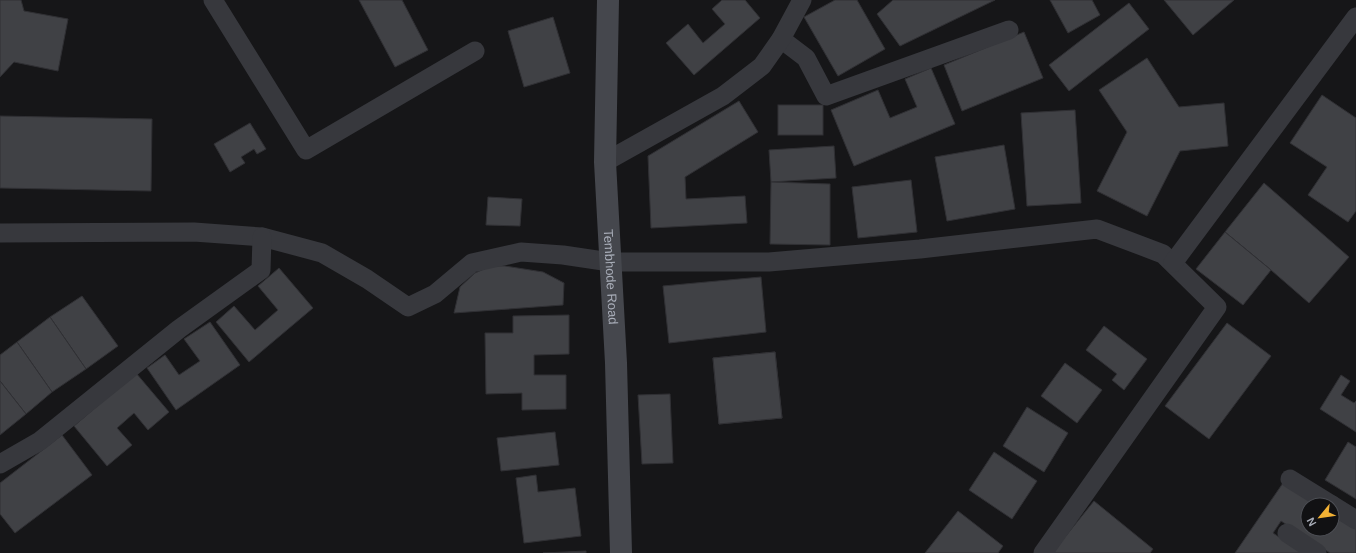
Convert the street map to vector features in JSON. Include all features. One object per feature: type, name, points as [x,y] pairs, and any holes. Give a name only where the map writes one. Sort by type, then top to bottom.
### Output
[{"type":"street","points":[[212,0],[306,150],[475,51]]},
{"type":"street","name":"Tembhode Road","points":[[608,0],[605,162],[616,363],[621,553]]},
{"type":"street","points":[[605,162],[723,96],[762,66],[781,39],[802,0]]},
{"type":"street","points":[[1173,263],[1356,17]]},
{"type":"street","points":[[781,39],[806,58],[826,96],[1009,30]]},
{"type":"street","points":[[0,233],[194,232],[262,237],[322,253],[367,279],[408,307],[434,294],[472,263],[522,252],[563,255],[610,262],[769,262],[920,249],[1097,229],[1163,254],[1217,307],[1043,553]]},
{"type":"street","points":[[0,464],[40,441],[179,329],[261,270],[262,237]]},
{"type":"street","points":[[1290,479],[1319,497]]},
{"type":"street","points":[[1340,510],[1356,520]]},
{"type":"street","points":[[1287,533],[1318,553]]},
{"type":"building","points":[[0,0],[21,0],[24,11],[68,19],[58,71],[14,62],[0,77]]},
{"type":"building","points":[[359,0],[402,0],[428,50],[395,67]]},
{"type":"building","points":[[722,0],[745,0],[760,18],[694,75],[666,43],[688,24],[703,43],[725,24],[712,9]]},
{"type":"building","points":[[835,0],[857,0],[885,49],[838,76],[804,17]]},
{"type":"building","points":[[893,0],[995,0],[900,46],[877,14]]},
{"type":"building","points":[[1050,0],[1092,0],[1100,15],[1068,33]]},
{"type":"building","points":[[1164,0],[1234,0],[1193,35]]},
{"type":"building","points":[[1129,3],[1149,29],[1069,91],[1049,65]]},
{"type":"building","points":[[553,17],[570,73],[524,87],[508,31]]},
{"type":"building","points":[[1024,32],[1043,78],[962,111],[944,65]]},
{"type":"building","points":[[1147,58],[1179,107],[1224,103],[1228,146],[1180,151],[1147,216],[1097,191],[1127,132],[1099,90]]},
{"type":"building","points":[[931,68],[955,124],[854,166],[831,110],[878,90],[890,118],[917,107],[905,79]]},
{"type":"building","points":[[1322,95],[1356,118],[1356,211],[1348,222],[1308,195],[1327,167],[1290,143]]},
{"type":"building","points":[[739,101],[758,132],[685,177],[686,199],[745,196],[747,223],[651,228],[648,156]]},
{"type":"building","points":[[778,105],[823,105],[823,135],[778,135]]},
{"type":"building","points":[[1075,110],[1081,203],[1027,206],[1021,113]]},
{"type":"building","points":[[0,116],[152,119],[151,191],[0,188]]},
{"type":"building","points":[[250,123],[266,149],[257,154],[254,149],[241,157],[245,163],[230,172],[214,144]]},
{"type":"building","points":[[1004,145],[1015,209],[947,221],[935,157]]},
{"type":"building","points":[[834,146],[836,178],[771,182],[769,150]]},
{"type":"building","points":[[911,180],[917,232],[858,238],[852,187]]},
{"type":"building","points":[[771,182],[830,184],[830,245],[770,244]]},
{"type":"building","points":[[1264,183],[1349,257],[1309,303],[1225,232]]},
{"type":"building","points":[[488,197],[522,199],[520,226],[486,225]]},
{"type":"building","points":[[1225,232],[1271,270],[1243,305],[1196,269]]},
{"type":"building","points":[[491,266],[505,266],[543,272],[564,283],[563,305],[454,313],[460,287],[475,273]]},
{"type":"building","points":[[279,268],[313,308],[249,362],[216,322],[234,306],[255,330],[278,310],[258,286]]},
{"type":"building","points":[[761,277],[766,332],[669,343],[663,286]]},
{"type":"building","points":[[82,296],[118,346],[86,369],[50,317]]},
{"type":"building","points":[[569,315],[569,354],[534,355],[534,375],[566,375],[566,409],[522,410],[522,393],[486,394],[485,333],[513,333],[513,316]]},
{"type":"building","points":[[50,317],[86,369],[52,392],[17,342]]},
{"type":"building","points":[[210,322],[240,365],[176,410],[147,368],[165,355],[179,375],[200,361],[184,339]]},
{"type":"building","points":[[1227,323],[1271,356],[1209,439],[1165,406]]},
{"type":"building","points":[[1104,326],[1147,359],[1124,390],[1112,380],[1117,374],[1086,350]]},
{"type":"building","points":[[17,342],[52,392],[26,414],[0,381],[0,355]]},
{"type":"building","points":[[775,352],[782,418],[719,424],[713,358]]},
{"type":"building","points":[[775,352],[782,418],[719,424],[713,358]]},
{"type":"building","points":[[1065,363],[1102,390],[1077,423],[1041,396]]},
{"type":"building","points":[[136,373],[169,412],[148,430],[134,413],[117,428],[132,445],[107,466],[74,426]]},
{"type":"building","points":[[1341,375],[1350,381],[1341,395],[1354,403],[1356,401],[1356,432],[1320,409]]},
{"type":"building","points":[[0,381],[26,414],[0,435]]},
{"type":"building","points":[[670,394],[673,463],[642,464],[638,395]]},
{"type":"building","points":[[1027,407],[1068,433],[1044,472],[1003,446]]},
{"type":"building","points":[[555,432],[559,465],[501,471],[497,438]]},
{"type":"building","points":[[62,435],[92,475],[15,533],[0,514],[0,483]]},
{"type":"building","points":[[1348,442],[1356,447],[1356,499],[1325,480]]},
{"type":"building","points":[[994,452],[1037,481],[1012,519],[969,490]]},
{"type":"building","points":[[536,475],[538,492],[575,488],[581,536],[524,543],[516,478]]},
{"type":"building","points":[[1283,483],[1306,497],[1300,497],[1300,533],[1281,521],[1273,533],[1303,553],[1235,553]]},
{"type":"building","points":[[1094,501],[1153,549],[1150,553],[1052,553]]},
{"type":"building","points":[[958,511],[1003,546],[998,553],[925,553]]},
{"type":"building","points":[[1340,518],[1356,527],[1356,553],[1330,553],[1306,537],[1340,537]]},
{"type":"building","points":[[586,551],[586,553],[543,553]]}]
